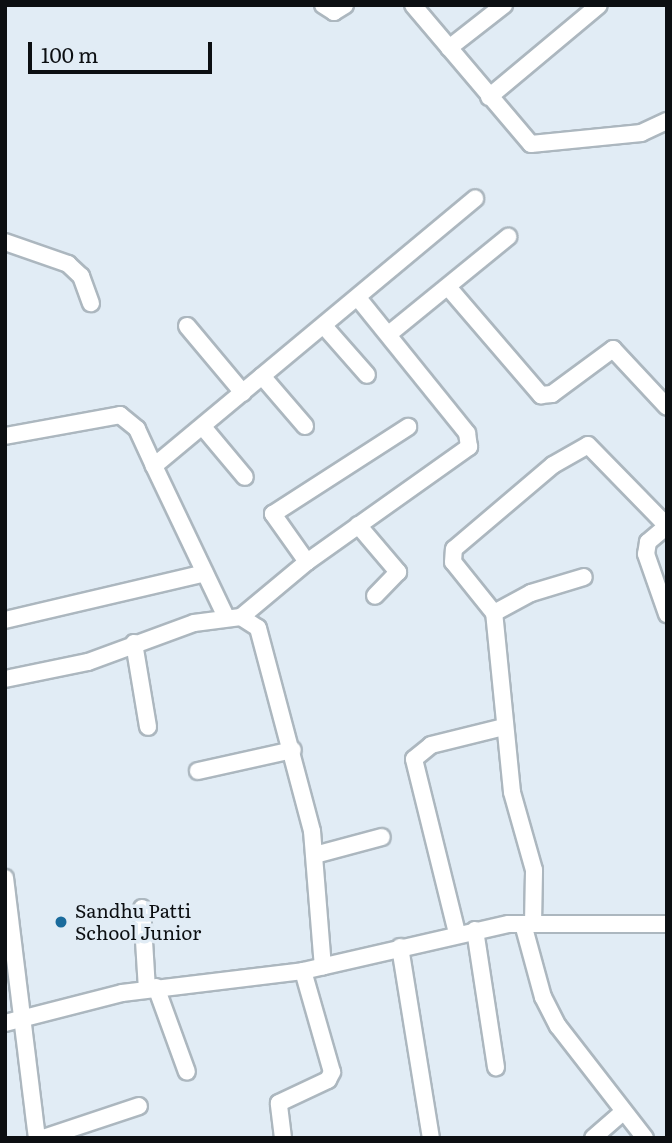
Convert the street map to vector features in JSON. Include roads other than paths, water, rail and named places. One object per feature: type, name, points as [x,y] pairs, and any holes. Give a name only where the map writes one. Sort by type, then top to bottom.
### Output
[{"type":"street","points":[[323,5],[334,12],[345,5]]},
{"type":"street","points":[[413,5],[531,144],[642,133],[667,121]]},
{"type":"street","points":[[449,48],[504,5]]},
{"type":"street","points":[[489,97],[599,5]]},
{"type":"street","points":[[154,466],[475,200]]},
{"type":"street","points":[[389,334],[508,237]]},
{"type":"street","points":[[5,242],[68,264],[81,275],[92,303]]},
{"type":"street","points":[[448,287],[541,396],[552,394],[613,349],[667,407]]},
{"type":"street","points":[[5,680],[88,662],[134,643],[234,617],[469,447],[467,433],[358,298]]},
{"type":"street","points":[[187,326],[243,393]]},
{"type":"street","points":[[324,326],[367,375]]},
{"type":"street","points":[[262,376],[305,426]]},
{"type":"street","points":[[5,436],[120,415],[136,429],[205,573],[234,617],[263,636],[293,750],[315,855],[323,967]]},
{"type":"street","points":[[203,427],[245,477]]},
{"type":"street","points":[[307,562],[275,523],[274,514],[408,427]]},
{"type":"street","points":[[645,1138],[551,1014],[528,924],[534,870],[512,792],[503,727],[494,613],[453,562],[454,549],[584,445],[608,460],[667,526],[648,542],[646,554],[667,614]]},
{"type":"street","points":[[358,525],[398,572],[375,596]]},
{"type":"street","points":[[5,620],[205,573]]},
{"type":"street","points":[[494,613],[531,593],[584,577]]},
{"type":"street","points":[[134,643],[148,727]]},
{"type":"street","points":[[457,933],[414,759],[431,746],[503,727]]},
{"type":"street","points":[[198,771],[293,750]]},
{"type":"street","points":[[315,855],[382,837]]},
{"type":"street","points":[[5,878],[37,1138]]},
{"type":"street","points":[[142,908],[151,988],[187,1072]]},
{"type":"street","points":[[5,1023],[151,988],[303,971],[475,930],[528,924],[667,924]]},
{"type":"street","points":[[475,930],[496,1068]]},
{"type":"street","points":[[400,947],[431,1138]]},
{"type":"street","points":[[283,1138],[277,1107],[282,1099],[328,1080],[332,1072],[303,971]]},
{"type":"street","points":[[43,1138],[139,1106]]},
{"type":"street","points":[[593,1138],[623,1112]]},
{"type":"place","name":"Sandhu Patti School Junior","points":[[61,922]]}]
